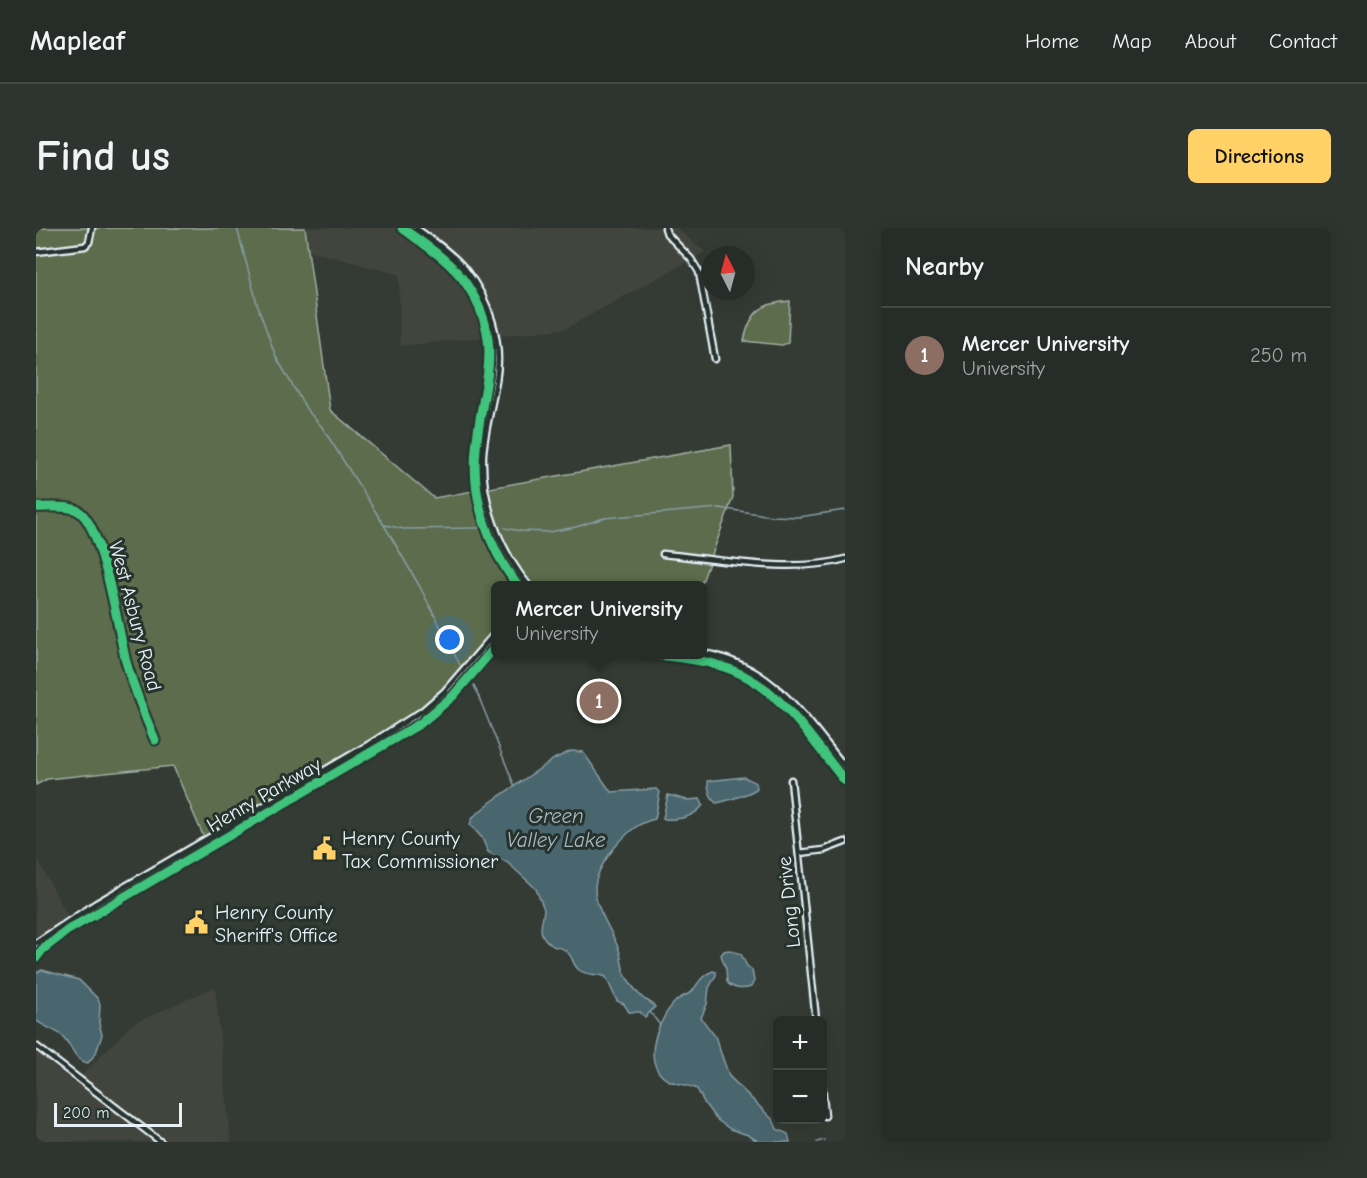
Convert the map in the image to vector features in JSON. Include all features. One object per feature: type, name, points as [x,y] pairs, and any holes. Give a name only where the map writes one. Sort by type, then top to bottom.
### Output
[{"type":"street","points":[[36,252],[85,246],[89,242],[92,228]]},
{"type":"street","points":[[402,228],[455,270],[467,285],[482,315],[488,338],[490,360],[476,444],[477,494],[492,543],[499,558],[515,581]]},
{"type":"street","points":[[416,228],[454,257],[465,269],[481,293],[490,315],[496,340],[498,370],[484,442],[485,485],[496,532],[510,559],[526,581]]},
{"type":"street","points":[[665,228],[667,234],[691,259],[699,272],[715,359]]},
{"type":"street","name":"West Asbury Road","points":[[36,507],[74,508],[89,523],[105,566],[131,676],[154,740]]},
{"type":"street","points":[[663,554],[762,565],[821,563],[845,559]]},
{"type":"street","name":"Henry Parkway","points":[[36,942],[95,904],[368,745],[422,711],[444,692],[491,637]]},
{"type":"street","name":"Henry Parkway","points":[[36,958],[42,950],[68,930],[421,723],[453,696],[491,651]]},
{"type":"street","points":[[707,654],[742,664],[765,677],[781,690],[845,767]]},
{"type":"street","points":[[682,659],[732,669],[772,692],[845,781]]},
{"type":"street","name":"Long Drive","points":[[791,780],[816,1016]]},
{"type":"street","points":[[799,853],[824,850],[845,842]]},
{"type":"street","points":[[36,1046],[161,1142]]},
{"type":"shaded area","points":[[305,228],[676,228],[701,249],[701,254],[565,329],[400,346],[399,275],[307,250]]},
{"type":"shaded area","points":[[36,856],[67,915],[36,945]]},
{"type":"shaded area","points":[[215,987],[231,1142],[36,1142],[36,1052],[74,1083],[132,1024]]},
{"type":"green space","points":[[36,228],[305,228],[330,410],[434,498],[731,445],[733,497],[702,581],[491,581],[491,644],[414,720],[205,840],[173,766],[47,779],[36,785]]},
{"type":"green space","points":[[790,301],[788,343],[782,345],[744,341],[750,323],[758,311],[771,304]]},
{"type":"water","name":"Green Valley Lake","points":[[571,751],[583,752],[611,792],[656,789],[660,792],[655,819],[638,826],[619,842],[604,862],[595,887],[599,908],[618,947],[625,974],[639,995],[655,1007],[645,1017],[640,1012],[629,1012],[624,1004],[617,1001],[606,977],[579,970],[568,953],[553,946],[543,937],[541,928],[544,909],[536,889],[508,863],[488,852],[482,838],[470,824],[473,817],[491,802],[554,759]]},
{"type":"water","points":[[744,777],[756,783],[757,788],[731,799],[716,803],[714,801],[708,781]]},
{"type":"water","points":[[668,795],[687,800],[700,799],[703,805],[686,817],[665,819],[663,818]]},
{"type":"water","points":[[729,950],[741,954],[747,966],[752,970],[754,981],[751,987],[738,988],[727,982],[726,969],[721,955],[724,951]]},
{"type":"water","points":[[42,970],[79,980],[100,1004],[99,1023],[102,1035],[96,1053],[88,1063],[77,1057],[62,1036],[36,1020],[36,973]]},
{"type":"water","points":[[713,971],[716,975],[709,988],[707,1004],[701,1018],[715,1036],[729,1076],[773,1120],[777,1129],[788,1134],[790,1142],[759,1142],[748,1135],[730,1129],[716,1119],[697,1089],[666,1079],[656,1068],[653,1047],[665,1016],[677,1000],[691,992]]},
{"type":"waterway","points":[[237,228],[258,307],[276,357],[307,410],[322,427],[384,525],[420,587],[460,665]]},
{"type":"waterway","points":[[505,528],[549,532],[576,527],[604,518],[719,508],[772,516],[799,517],[845,510]]},
{"type":"waterway","points":[[385,525],[404,529],[481,528]]},
{"type":"waterway","points":[[474,685],[515,787]]},
{"type":"waterway","points":[[650,1012],[660,1025]]},
{"type":"waterway","points":[[817,1142],[824,1140]]},
{"type":"cycle path","points":[[402,228],[437,254],[461,276],[479,307],[486,327],[489,347],[488,366],[476,449],[476,486],[490,538],[514,581]]},
{"type":"cycle path","points":[[36,507],[72,508],[81,513],[89,524],[103,560],[126,662],[155,740]]},
{"type":"cycle path","points":[[36,958],[42,950],[68,930],[421,723],[453,696],[491,652]]},
{"type":"cycle path","points":[[691,659],[717,665],[757,683],[790,712],[845,781]]},
{"type":"place","name":"Mercer University","points":[[599,701]]},
{"type":"place","name":"Henry County Tax Commissioner","points":[[324,849]]},
{"type":"place","name":"Henry County Sheriff's Office","points":[[197,923]]}]
